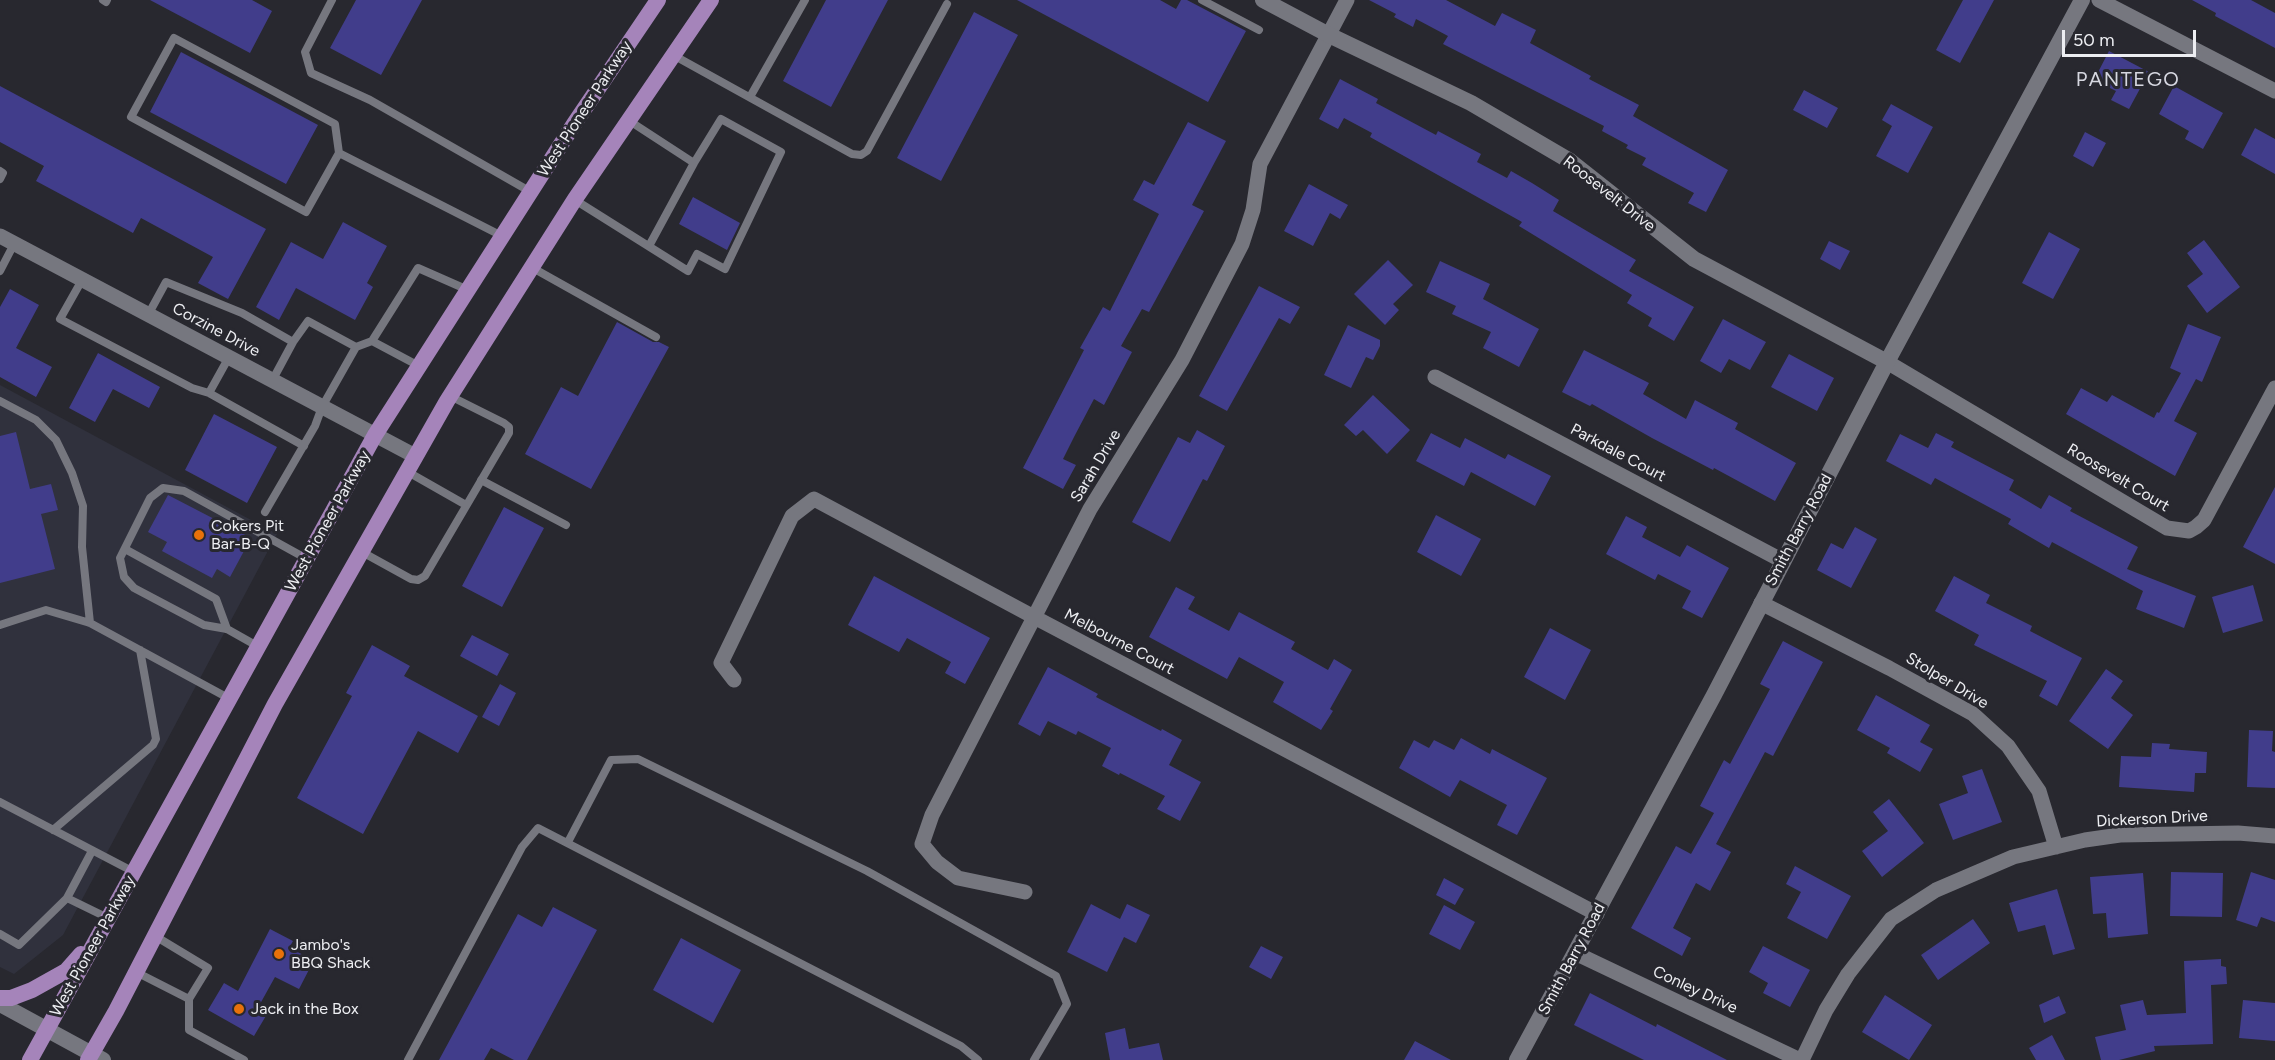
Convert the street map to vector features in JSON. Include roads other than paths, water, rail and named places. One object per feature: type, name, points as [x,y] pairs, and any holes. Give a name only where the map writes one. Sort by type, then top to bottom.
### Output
[{"type":"main road","name":"West Pioneer Parkway","points":[[30,1060],[375,435],[502,236],[658,0]]},
{"type":"main road","points":[[94,1058],[136,972],[275,705],[415,456],[450,396],[574,199],[711,0]]},
{"type":"main road","points":[[0,999],[11,998],[32,990],[66,971],[100,933]]},
{"type":"street","name":"Roosevelt Drive","points":[[1263,0],[1471,104],[1570,161],[1694,259],[1887,362]]},
{"type":"street","name":"Sarah Drive","points":[[1025,892],[958,878],[937,862],[922,844],[932,815],[1090,509],[1182,360],[1242,244],[1253,210],[1260,164],[1347,0]]},
{"type":"street","name":"Smith Barry Road","points":[[1517,1060],[1714,695],[1887,362],[2082,0]]},
{"type":"street","points":[[2099,0],[2275,91]]},
{"type":"street","name":"Corzine Drive","points":[[0,236],[415,456]]},
{"type":"street","name":"Roosevelt Court","points":[[1887,362],[2167,528],[2189,531],[2204,520],[2275,388]]},
{"type":"street","name":"Parkdale Court","points":[[1435,377],[1783,561]]},
{"type":"street","name":"Melbourne Court","points":[[734,680],[721,663],[792,516],[814,499],[1597,914]]},
{"type":"street","name":"Stolper Drive","points":[[1761,603],[1973,714],[2008,746],[2039,791],[2056,847]]},
{"type":"street","name":"Dickerson Drive","points":[[1801,1060],[1826,1010],[1848,974],[1891,919],[1946,886],[2013,857],[2120,835],[2238,833],[2275,836]]},
{"type":"street","name":"Conley Drive","points":[[1575,953],[1801,1060]]},
{"type":"street","points":[[0,1004],[94,1058]]},
{"type":"lane","points":[[750,98],[805,0]]},
{"type":"lane","points":[[1202,0],[1259,30]]},
{"type":"lane","points":[[329,1],[304,52],[310,73],[370,100],[531,192]]},
{"type":"lane","points":[[673,55],[852,153],[861,155],[867,151],[947,4]]},
{"type":"lane","points":[[174,38],[335,124],[339,153],[306,212],[131,117],[174,38]]},
{"type":"lane","points":[[574,199],[688,271],[697,254],[725,269],[781,152],[721,119],[649,246]]},
{"type":"lane","points":[[628,120],[694,163]]},
{"type":"lane","points":[[339,153],[502,236]]},
{"type":"lane","points":[[0,171],[3,173],[0,179]]},
{"type":"lane","points":[[0,271],[14,244]]},
{"type":"lane","points":[[531,267],[656,337]]},
{"type":"lane","points":[[266,512],[315,426],[322,407],[356,347],[372,341],[418,268],[468,290]]},
{"type":"lane","points":[[82,280],[60,319],[192,388],[209,393],[304,446]]},
{"type":"lane","points":[[148,315],[166,282],[242,313],[293,342]]},
{"type":"lane","points":[[272,381],[293,342],[308,321],[356,347]]},
{"type":"lane","points":[[372,341],[419,366]]},
{"type":"lane","points":[[209,393],[229,357]]},
{"type":"lane","points":[[361,552],[411,579],[418,580],[425,576],[509,433],[509,427],[450,396]]},
{"type":"lane","points":[[0,401],[36,420],[56,440],[72,472],[83,507],[82,548],[90,623]]},
{"type":"lane","points":[[407,471],[466,505]]},
{"type":"lane","points":[[481,480],[566,525]]},
{"type":"lane","points":[[259,646],[227,629],[204,625],[134,588],[124,576],[120,558],[150,498],[163,488],[184,491],[307,559]]},
{"type":"lane","points":[[125,549],[216,599],[227,629]]},
{"type":"lane","points":[[0,624],[46,610],[90,623],[230,699]]},
{"type":"lane","points":[[53,830],[153,745],[156,739],[140,650]]},
{"type":"lane","points":[[568,842],[611,760],[638,759],[867,871],[1056,976],[1067,1004],[1034,1060]]},
{"type":"lane","points":[[0,802],[134,872]]},
{"type":"lane","points":[[408,1060],[522,847],[538,828],[961,1046],[978,1060]]},
{"type":"lane","points":[[0,934],[19,945],[67,898],[92,851]]},
{"type":"lane","points":[[67,898],[108,918]]},
{"type":"lane","points":[[155,936],[208,968],[189,999],[189,1030],[244,1060]]},
{"type":"lane","points":[[136,972],[189,999]]},
{"type":"place","name":"Cokers Pit Bar-B-Q","points":[[199,535]]},
{"type":"place","name":"Jambo's BBQ Shack","points":[[279,954]]},
{"type":"place","name":"Jack in the Box","points":[[239,1009]]},
{"type":"district","name":"PANTEGO","points":[[2128,80]]}]
